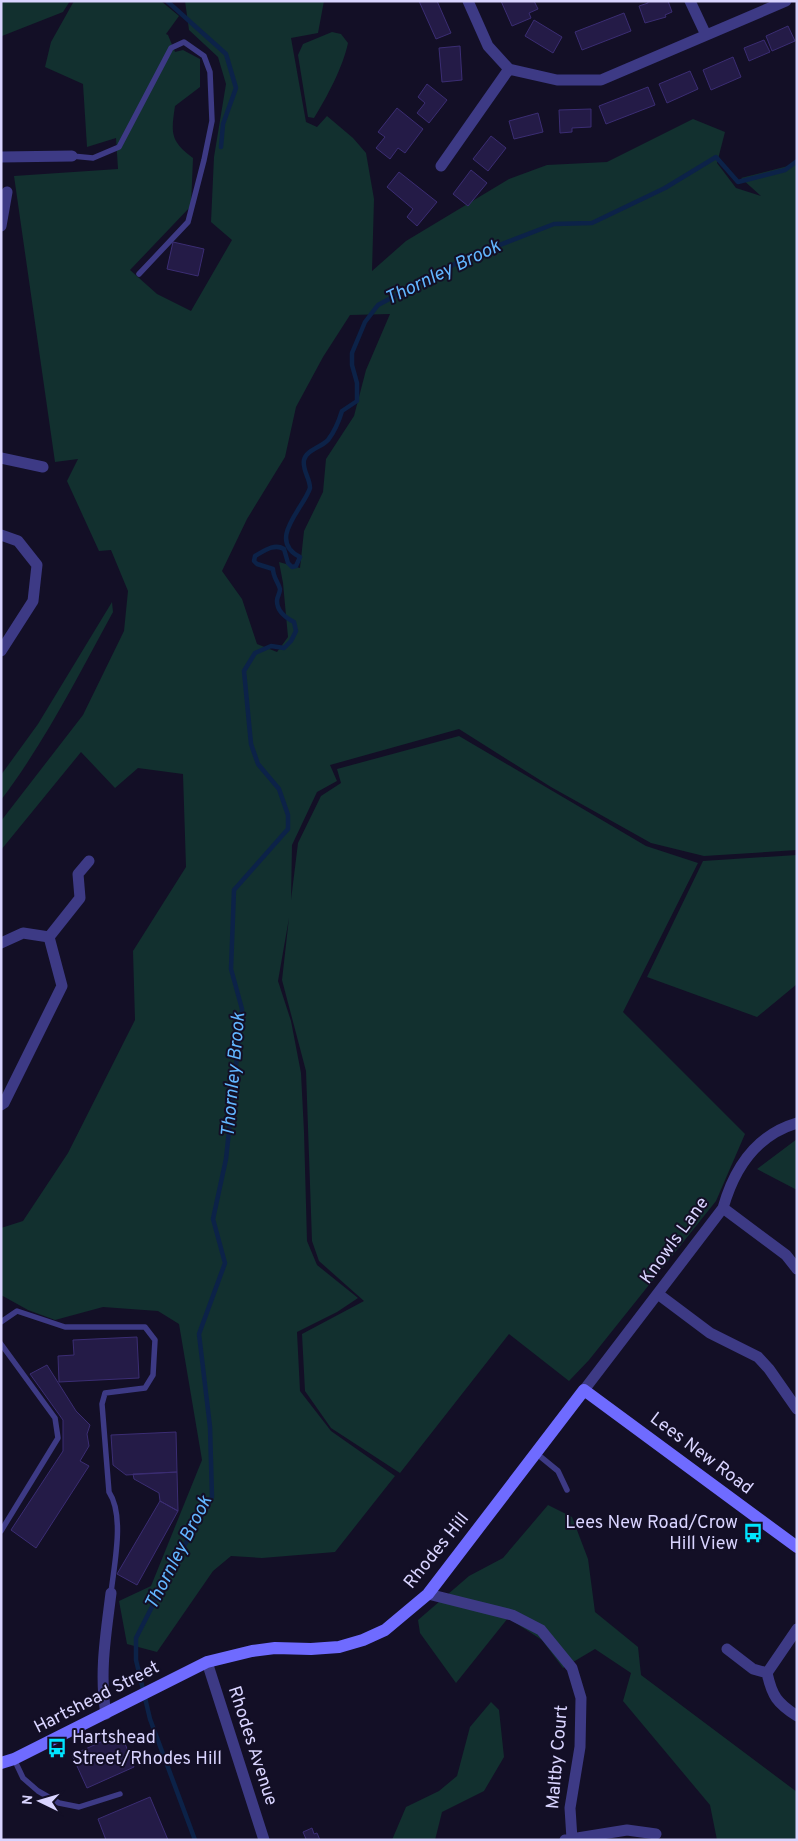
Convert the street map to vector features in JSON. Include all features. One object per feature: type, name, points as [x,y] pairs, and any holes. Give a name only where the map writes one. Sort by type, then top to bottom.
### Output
[{"type":"street","points":[[468,1],[488,46],[509,69],[557,80],[601,80],[786,1]]},
{"type":"street","points":[[690,1],[706,34]]},
{"type":"street","points":[[441,166],[509,69]]},
{"type":"street","points":[[1,157],[72,156]]},
{"type":"street","points":[[1,226],[7,192]]},
{"type":"street","points":[[1,458],[43,467]]},
{"type":"street","points":[[1,535],[18,541],[37,565],[34,601],[1,651]]},
{"type":"street","points":[[49,937],[80,898],[78,874],[89,861]]},
{"type":"street","points":[[1,943],[23,933],[49,937]]},
{"type":"street","points":[[1,1105],[4,1103],[62,986],[49,937]]},
{"type":"street","name":"Knowls Lane","points":[[584,1390],[723,1208],[729,1187],[742,1164],[759,1142],[786,1126],[797,1122]]},
{"type":"street","points":[[723,1208],[786,1255],[797,1269]]},
{"type":"street","points":[[658,1294],[710,1333],[758,1357],[769,1369],[797,1409]]},
{"type":"street","name":"Rhodes Hill","points":[[207,1662],[252,1651],[275,1648],[320,1649],[339,1647],[363,1640],[384,1630],[428,1594],[584,1390]]},
{"type":"street","name":"Lees New Road","points":[[584,1390],[797,1547]]},
{"type":"street","points":[[106,1714],[102,1692],[103,1654],[111,1593]]},
{"type":"street","name":"Maltby Court","points":[[428,1594],[512,1615],[541,1630],[572,1668],[581,1698],[580,1747],[570,1808],[569,1839],[628,1830],[656,1834]]},
{"type":"street","points":[[797,1628],[767,1673],[771,1691],[781,1706],[797,1716]]},
{"type":"street","points":[[727,1650],[754,1669],[767,1673]]},
{"type":"street","name":"Hartshead Street","points":[[1,1762],[14,1759],[123,1706],[207,1662]]},
{"type":"street","name":"Rhodes Avenue","points":[[207,1662],[264,1840]]},
{"type":"lane","points":[[72,156],[93,158],[119,146],[171,48],[184,42],[204,56],[210,72],[212,121],[188,222],[139,274]]},
{"type":"lane","points":[[1,1322],[16,1311],[64,1327],[145,1327],[155,1340],[153,1374],[146,1388],[105,1393],[102,1404],[109,1492],[112,1497],[118,1524],[111,1593]]},
{"type":"lane","points":[[1,1344],[55,1418],[58,1438],[1,1531]]},
{"type":"lane","points":[[536,1453],[558,1471],[568,1490]]},
{"type":"lane","points":[[14,1759],[23,1778],[38,1791],[59,1804],[79,1807],[120,1794]]},
{"type":"green space","points":[[1,1],[70,1],[63,12],[2,36]]},
{"type":"green space","points":[[74,1],[161,1],[179,16],[166,34],[175,52],[183,50],[200,59],[200,87],[175,106],[173,123],[176,141],[193,158],[191,206],[130,270],[157,294],[191,311],[232,240],[211,222],[214,157],[226,84],[218,57],[189,30],[185,1],[324,1],[318,33],[291,38],[306,122],[317,127],[327,116],[353,138],[366,153],[374,199],[372,271],[406,241],[509,179],[547,165],[607,162],[693,119],[725,132],[717,163],[736,188],[761,196],[741,178],[792,165],[797,160],[797,850],[704,856],[651,843],[551,787],[459,729],[330,765],[337,781],[317,792],[292,845],[291,900],[298,843],[321,796],[341,783],[337,769],[459,736],[646,846],[698,863],[623,1012],[745,1134],[716,1201],[589,1360],[569,1381],[509,1334],[400,1473],[331,1428],[305,1391],[302,1334],[364,1301],[319,1261],[312,1241],[306,1071],[282,980],[289,918],[278,981],[291,1021],[301,1073],[307,1241],[317,1265],[358,1298],[337,1312],[297,1332],[300,1391],[331,1431],[395,1476],[335,1552],[262,1558],[231,1556],[213,1571],[157,1652],[127,1644],[119,1601],[151,1586],[202,1460],[179,1324],[158,1311],[103,1307],[55,1320],[28,1310],[1,1295],[1,1228],[23,1221],[68,1153],[135,1020],[133,951],[186,867],[183,774],[138,768],[115,788],[81,752],[1,850],[1,821],[83,715],[124,631],[128,591],[111,550],[99,551],[67,481],[78,459],[55,462],[14,176],[118,169],[116,138],[87,147],[83,84],[45,67],[51,42]],"holes":[[[390,314],[366,370],[354,416],[326,459],[323,492],[304,531],[300,568],[279,562],[288,637],[277,652],[257,644],[242,599],[222,571],[247,519],[285,457],[296,407],[323,357],[350,315]]]},
{"type":"green space","points":[[332,32],[341,34],[348,43],[346,52],[334,82],[319,110],[314,118],[308,117],[298,55],[303,44]]},
{"type":"green space","points":[[112,602],[113,612],[60,708],[32,755],[1,800],[1,775],[38,724]]},
{"type":"green space","points":[[797,855],[797,984],[757,1017],[647,977],[703,861]]},
{"type":"green space","points":[[797,1139],[797,1190],[757,1169]]},
{"type":"green space","points":[[548,1505],[572,1517],[588,1559],[595,1612],[638,1647],[641,1675],[797,1792],[797,1840],[717,1840],[710,1805],[623,1701],[631,1673],[595,1649],[563,1668],[542,1640],[508,1618],[456,1683],[420,1633],[418,1620],[469,1576],[503,1558]]},
{"type":"green space","points":[[491,1702],[499,1710],[504,1757],[484,1791],[442,1812],[435,1840],[392,1840],[406,1807],[439,1791],[457,1776],[470,1727]]},
{"type":"building","points":[[419,1],[437,1],[451,33],[436,39]]},
{"type":"building","points":[[501,1],[534,1],[538,9],[529,13],[531,18],[512,26]]},
{"type":"building","points":[[648,1],[668,1],[672,12],[665,15],[666,17],[645,23],[639,6],[648,3]]},
{"type":"building","points":[[624,13],[631,31],[582,50],[575,32]]},
{"type":"building","points":[[534,20],[562,37],[553,53],[525,36]]},
{"type":"building","points":[[788,26],[795,41],[772,51],[766,36]]},
{"type":"building","points":[[764,40],[770,52],[749,61],[744,48]]},
{"type":"building","points":[[460,46],[462,80],[442,82],[439,48]]},
{"type":"building","points":[[733,57],[741,77],[711,90],[703,70]]},
{"type":"building","points":[[690,71],[698,89],[667,103],[659,84]]},
{"type":"building","points":[[427,84],[447,100],[429,123],[417,113],[425,103],[418,97]]},
{"type":"building","points":[[648,87],[655,105],[606,124],[599,106]]},
{"type":"building","points":[[397,108],[423,129],[405,153],[398,148],[390,159],[376,148],[385,137],[378,132]]},
{"type":"building","points":[[591,109],[591,127],[572,128],[572,132],[560,133],[559,110]]},
{"type":"building","points":[[538,113],[543,132],[514,139],[509,121]]},
{"type":"building","points":[[491,136],[506,148],[488,171],[473,159]]},
{"type":"building","points":[[471,170],[487,183],[468,206],[453,194]]},
{"type":"building","points":[[399,172],[437,202],[417,226],[407,217],[413,209],[387,187]]},
{"type":"building","points":[[173,242],[204,249],[198,276],[167,269]]},
{"type":"building","points":[[137,1337],[139,1378],[59,1382],[58,1356],[74,1355],[73,1340]]},
{"type":"building","points":[[47,1365],[76,1411],[90,1425],[87,1434],[89,1446],[80,1461],[89,1466],[36,1548],[11,1530],[63,1451],[63,1420],[30,1374]]},
{"type":"building","points":[[176,1432],[177,1472],[126,1475],[113,1465],[111,1435]]},
{"type":"building","points":[[177,1472],[178,1511],[160,1501],[159,1493],[134,1479],[133,1474]]},
{"type":"building","points":[[160,1501],[178,1511],[137,1585],[117,1574]]},
{"type":"building","points":[[121,1733],[134,1767],[87,1788],[72,1755]]},
{"type":"building","points":[[150,1797],[168,1840],[106,1840],[98,1819]]},
{"type":"building","points":[[312,1828],[314,1834],[317,1833],[320,1840],[303,1840],[306,1839],[303,1832]]},
{"type":"waterway","points":[[167,1],[226,54],[236,88],[223,124],[221,147]]},
{"type":"waterway","name":"Thornley Brook","points":[[195,1840],[150,1719],[136,1660],[136,1638],[175,1562],[212,1497],[210,1427],[199,1334],[225,1263],[213,1219],[226,1159],[242,1009],[231,969],[234,890],[288,829],[288,815],[279,789],[258,764],[251,744],[244,671],[255,653],[271,646],[284,648],[291,641],[296,631],[294,622],[285,616],[277,605],[280,589],[273,569],[257,564],[254,561],[255,556],[269,548],[280,547],[284,549],[288,563],[292,567],[296,566],[300,557],[290,550],[286,542],[290,524],[310,488],[304,460],[311,451],[328,440],[342,411],[357,401],[357,383],[352,365],[352,353],[365,322],[378,305],[466,258],[554,224],[592,223],[665,188],[716,157],[738,182],[785,170],[797,161]]},
{"type":"place","name":"Lees New Road/Crow Hill View","points":[[753,1533]]},
{"type":"place","name":"Hartshead Street/Rhodes Hill","points":[[57,1748]]}]
